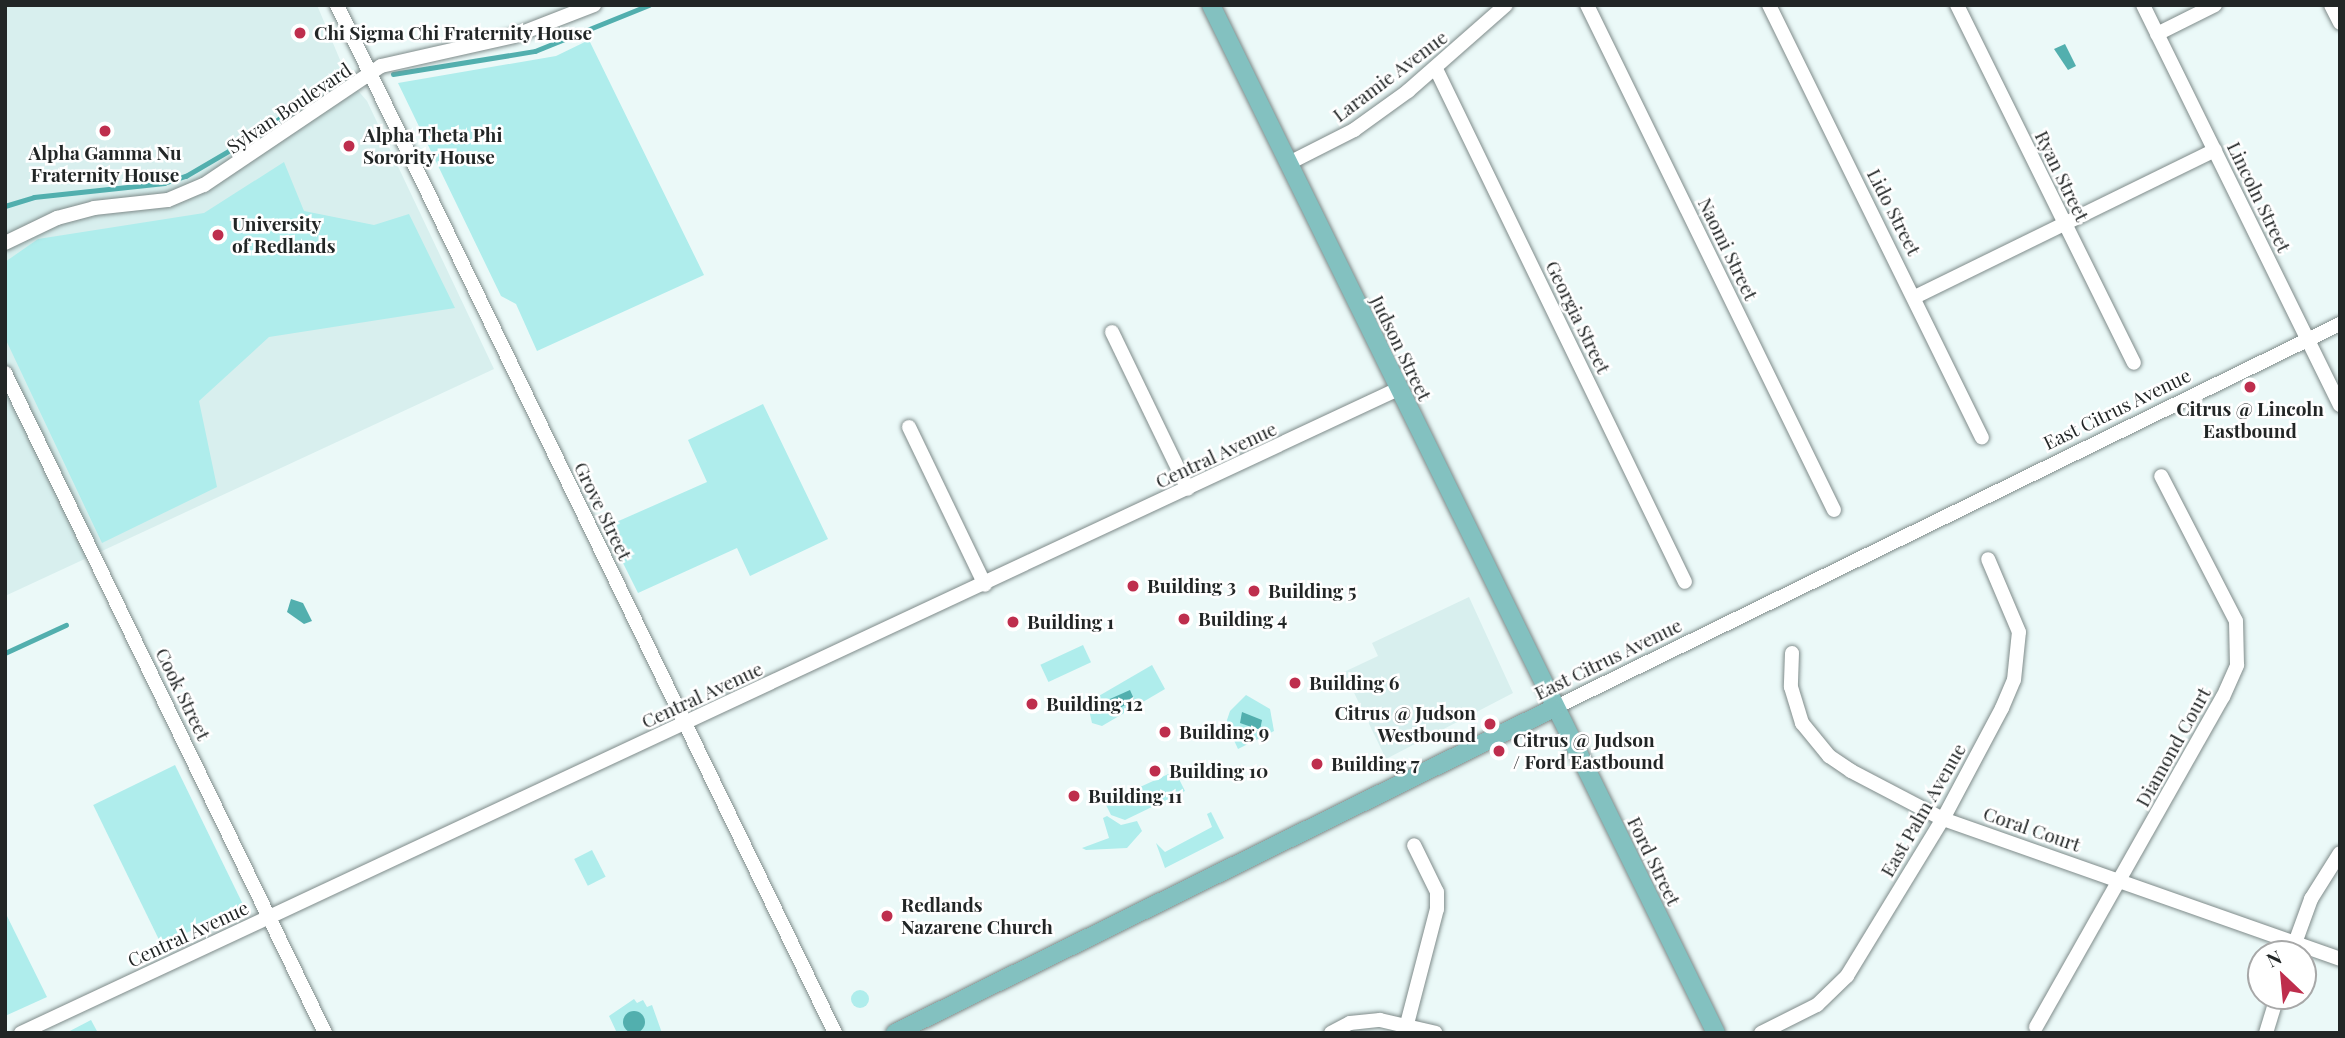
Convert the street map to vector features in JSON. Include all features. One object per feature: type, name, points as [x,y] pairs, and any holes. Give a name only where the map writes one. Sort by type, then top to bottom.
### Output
[{"type":"main road","name":"Judson Street","points":[[1211,5],[1555,708]]},
{"type":"main road","name":"East Citrus Avenue","points":[[895,1033],[1555,708]]},
{"type":"main road","name":"Ford Street","points":[[1555,708],[1716,1033]]},
{"type":"street","name":"Grove Street","points":[[337,5],[835,1033]]},
{"type":"street","name":"Sylvan Boulevard","points":[[5,243],[57,218],[94,208],[168,200],[193,190],[371,76],[381,66],[514,36],[594,5]]},
{"type":"street","name":"Laramie Avenue","points":[[1289,163],[1354,130],[1436,69],[1506,5]]},
{"type":"street","name":"Naomi Street","points":[[1587,5],[1834,510]]},
{"type":"street","name":"Lido Street","points":[[1769,5],[1982,437]]},
{"type":"street","name":"Ryan Street","points":[[1957,5],[2134,363]]},
{"type":"street","name":"Lincoln Street","points":[[2143,5],[2340,405]]},
{"type":"street","points":[[2157,34],[2215,5]]},
{"type":"street","points":[[2331,5],[2340,23]]},
{"type":"street","name":"Georgia Street","points":[[1436,69],[1685,582]]},
{"type":"street","points":[[1914,297],[2215,150]]},
{"type":"street","name":"East Citrus Avenue","points":[[1555,708],[2340,324]]},
{"type":"street","points":[[1112,332],[1188,489]]},
{"type":"street","name":"Cook Street","points":[[5,373],[325,1033]]},
{"type":"street","name":"Central Avenue","points":[[21,1033],[985,585],[1398,389]]},
{"type":"street","points":[[909,427],[985,585]]},
{"type":"street","name":"Diamond Court","points":[[2036,1027],[2121,881],[2236,665],[2236,621],[2161,476]]},
{"type":"street","name":"East Palm Avenue","points":[[1761,1033],[1834,992],[1943,819],[2001,708],[2020,653],[2012,606],[1987,559]]},
{"type":"street","name":"Coral Court","points":[[1792,653],[1795,705],[1810,736],[1852,771],[1943,819],[2121,881],[2272,940]]},
{"type":"street","points":[[1407,1024],[1437,909],[1434,884],[1414,845]]},
{"type":"street","points":[[2296,940],[2311,899],[2340,853]]},
{"type":"street","name":"Coral Court","points":[[2317,953],[2340,958]]},
{"type":"street","points":[[2266,1033],[2273,1010]]},
{"type":"street","points":[[1331,1033],[1362,1021],[1407,1024],[1436,1033]]},
{"type":"shaded area","name":"University of Redlands","points":[[5,5],[317,5],[348,79],[367,101],[494,369],[5,596]]},
{"type":"shaded area","points":[[589,40],[704,275],[537,351],[516,304],[501,296],[398,83],[556,56]]},
{"type":"shaded area","points":[[2065,44],[2076,66],[2068,70],[2054,49]]},
{"type":"shaded area","points":[[284,162],[304,211],[374,225],[409,214],[455,308],[269,337],[199,401],[217,487],[102,543],[5,338],[5,262],[38,239],[204,213]]},
{"type":"shaded area","points":[[763,404],[828,539],[750,576],[737,548],[638,593],[605,527],[707,482],[688,440]]},
{"type":"shaded area","points":[[1469,597],[1513,693],[1386,759],[1344,672],[1378,656],[1372,643]]},
{"type":"shaded area","points":[[291,599],[303,603],[312,621],[304,624],[287,612]]},
{"type":"shaded area","points":[[1083,645],[1091,662],[1048,682],[1040,665]]},
{"type":"shaded area","points":[[1152,665],[1165,689],[1102,726],[1092,723],[1089,710],[1097,697]]},
{"type":"shaded area","points":[[1130,690],[1135,701],[1107,713],[1103,702]]},
{"type":"shaded area","points":[[1246,695],[1270,709],[1274,731],[1238,749],[1226,723],[1230,711]]},
{"type":"shaded area","points":[[1242,712],[1262,720],[1260,730],[1240,723]]},
{"type":"shaded area","points":[[175,765],[243,905],[162,945],[93,805]]},
{"type":"shaded area","points":[[1175,771],[1185,791],[1125,820],[1111,815],[1105,803]]},
{"type":"shaded area","points":[[1211,812],[1224,838],[1165,868],[1156,843],[1165,852],[1212,827],[1207,814]]},
{"type":"shaded area","points":[[1107,816],[1121,825],[1137,821],[1142,831],[1127,848],[1082,848],[1109,838],[1103,818]]},
{"type":"shaded area","points":[[592,850],[606,877],[588,886],[574,859]]},
{"type":"shaded area","points":[[5,912],[47,997],[5,1016]]},
{"type":"shaded area","points":[[860,990],[866,993],[869,999],[866,1005],[860,1008],[854,1005],[851,999],[854,993]]},
{"type":"shaded area","points":[[634,999],[637,1003],[643,1000],[647,1007],[652,1005],[662,1033],[617,1033],[609,1016]]},
{"type":"shaded area","points":[[634,1011],[644,1018],[645,1022],[638,1032],[634,1033],[624,1026],[623,1022],[630,1012]]},
{"type":"shaded area","points":[[91,1020],[98,1033],[66,1033]]},
{"type":"waterway","points":[[393,74],[535,51],[649,5]]},
{"type":"waterway","points":[[5,206],[34,197],[164,183],[186,176],[266,129],[327,81],[349,74]]},
{"type":"waterway","points":[[5,653],[66,625]]},
{"type":"place","name":"Chi Sigma Chi Fraternity House","points":[[300,33]]},
{"type":"place","name":"Alpha Gamma Nu Fraternity House","points":[[105,131]]},
{"type":"place","name":"Alpha Theta Phi Sorority House","points":[[349,146]]},
{"type":"place","name":"University of Redlands","points":[[218,235]]},
{"type":"place","name":"Citrus @ Lincoln Eastbound","points":[[2250,387]]},
{"type":"place","name":"Building 3","points":[[1133,586]]},
{"type":"place","name":"Building 5","points":[[1254,591]]},
{"type":"place","name":"Building 4","points":[[1184,619]]},
{"type":"place","name":"Building 1","points":[[1013,622]]},
{"type":"place","name":"Building 6","points":[[1295,683]]},
{"type":"place","name":"Building 12","points":[[1032,704]]},
{"type":"place","name":"Citrus @ Judson Westbound","points":[[1490,724]]},
{"type":"place","name":"Building 9","points":[[1165,732]]},
{"type":"place","name":"Citrus @ Judson / Ford Eastbound","points":[[1499,751]]},
{"type":"place","name":"Building 7","points":[[1317,764]]},
{"type":"place","name":"Building 10","points":[[1155,771]]},
{"type":"place","name":"Building 11","points":[[1074,796]]},
{"type":"place","name":"Redlands Nazarene Church","points":[[887,916]]}]
